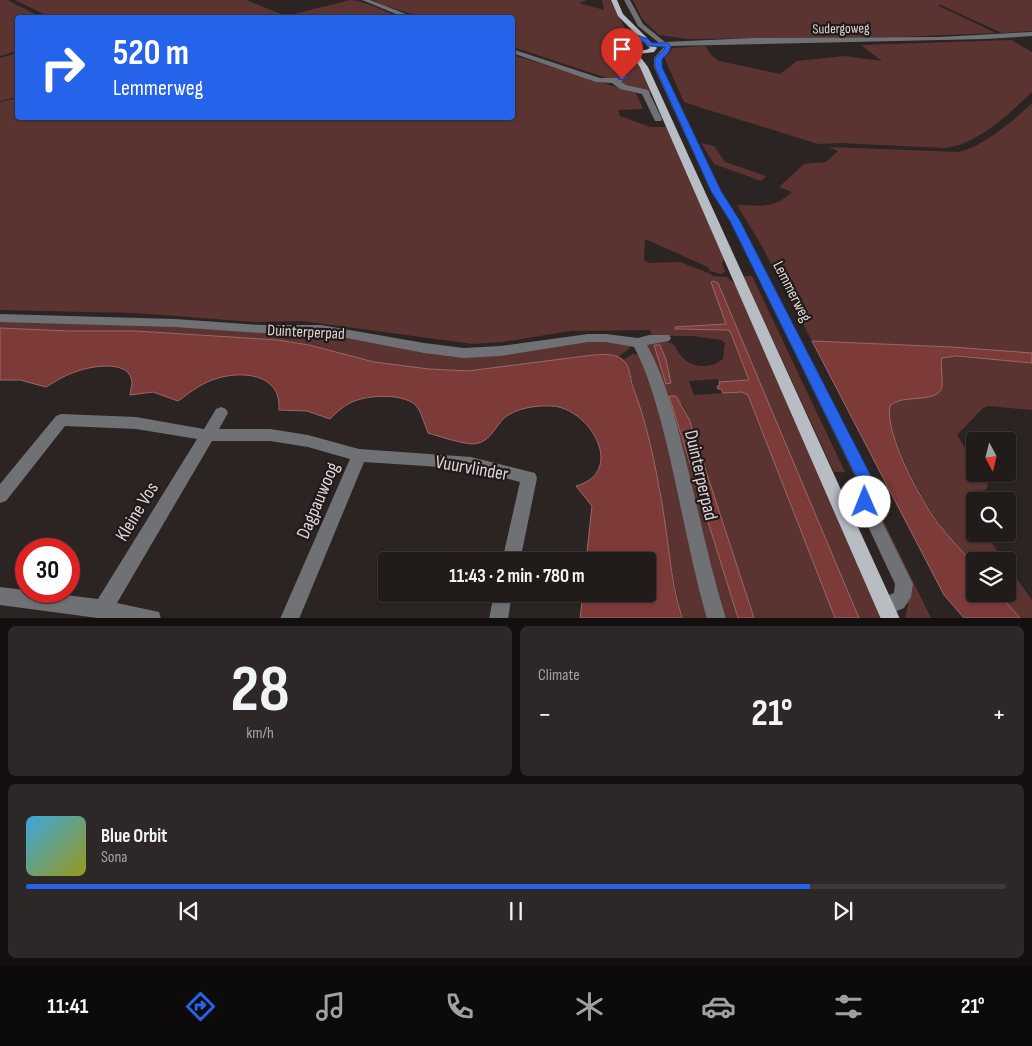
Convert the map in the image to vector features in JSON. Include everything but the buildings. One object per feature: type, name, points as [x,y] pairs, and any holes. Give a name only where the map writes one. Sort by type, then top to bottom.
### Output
[{"type":"main road","points":[[614,0],[628,40],[654,43]]},
{"type":"main road","points":[[620,15],[654,43]]},
{"type":"main road","name":"Lemmerweg","points":[[628,40],[631,49],[644,67],[888,612]]},
{"type":"main road","points":[[631,49],[646,52],[653,50],[654,43]]},
{"type":"main road","points":[[644,67],[646,66],[644,56],[646,52]]},
{"type":"street","points":[[365,0],[405,15]]},
{"type":"street","points":[[627,0],[639,24],[654,43]]},
{"type":"street","name":"Sudergoweg","points":[[654,43],[922,40],[1032,34]]},
{"type":"street","points":[[515,52],[602,81],[614,82],[621,80],[622,76],[611,40],[628,40]]},
{"type":"street","name":"Lemmerweg","points":[[654,43],[668,49],[659,57],[658,66],[689,136],[719,197],[735,221],[869,488],[870,494],[866,500],[866,505],[904,584],[904,594],[899,602],[888,612]]},
{"type":"street","points":[[614,82],[620,87],[647,93],[658,120]]},
{"type":"street","name":"Duinterperpad","points":[[0,318],[175,322],[261,329],[321,329],[424,348],[464,353],[500,351],[588,338],[606,338],[639,343],[649,339],[664,338]]},
{"type":"street","name":"Duinterperpad","points":[[639,343],[651,365],[671,431],[701,560],[717,618]]},
{"type":"street","name":"Kleine Vos","points":[[103,608],[221,412]]},
{"type":"street","points":[[0,496],[61,420],[136,423],[206,435]]},
{"type":"street","name":"Dagpauwoog","points":[[206,435],[270,435],[308,441],[359,455],[289,618]]},
{"type":"street","name":"Vuurvlinder","points":[[359,455],[471,463],[529,478],[513,552]]},
{"type":"street","points":[[0,596],[103,608],[152,618]]},
{"type":"street","points":[[498,618],[502,602]]},
{"type":"shaded area","points":[[0,0],[7,0],[37,15],[15,15],[15,52],[0,56]]},
{"type":"shaded area","points":[[15,0],[246,0],[284,15],[46,15]]},
{"type":"shaded area","points":[[350,0],[368,4],[396,15],[290,15]]},
{"type":"shaded area","points":[[373,0],[587,0],[579,3],[604,10],[602,0],[610,0],[629,35],[623,38],[611,36],[608,41],[620,76],[619,79],[613,80],[515,48],[515,15],[415,15]]},
{"type":"shaded area","points":[[633,0],[1032,0],[1032,31],[1002,33],[941,5],[937,5],[996,33],[897,37],[688,39],[659,35],[643,20]]},
{"type":"shaded area","points":[[1011,40],[1032,52],[1032,92],[1013,110],[980,135],[968,142],[943,148],[841,143],[818,144],[702,108],[684,102],[664,57],[670,53],[672,48],[705,46],[712,56],[719,61],[780,74],[797,61],[844,56],[882,61],[861,45]]},
{"type":"shaded area","points":[[619,44],[631,51],[640,64],[651,93],[619,83],[625,78],[614,46]]},
{"type":"shaded area","points":[[15,54],[15,97],[0,101],[0,58]]},
{"type":"shaded area","points":[[515,56],[636,93],[643,109],[618,110],[620,116],[650,127],[666,127],[724,259],[722,263],[725,272],[721,274],[710,271],[708,267],[645,239],[644,260],[649,263],[680,262],[712,276],[727,277],[735,284],[882,618],[859,618],[717,282],[726,324],[676,330],[729,330],[749,380],[719,382],[717,379],[689,381],[694,395],[742,392],[748,395],[835,618],[754,618],[689,419],[683,405],[670,396],[738,618],[720,618],[647,344],[663,341],[671,343],[687,362],[698,366],[708,366],[723,359],[725,343],[721,340],[692,336],[652,336],[650,330],[570,331],[503,342],[473,344],[302,321],[255,322],[135,313],[0,310],[0,102],[13,99],[15,100],[15,120],[515,120]]},
{"type":"shaded area","points":[[1032,103],[1032,353],[952,347],[812,341],[760,243],[737,205],[760,206],[779,202],[792,192],[779,187],[804,164],[826,162],[838,151],[828,147],[959,152],[969,149],[989,138]]},
{"type":"shaded area","points":[[701,143],[714,146],[725,162],[766,176],[761,181],[714,164]]},
{"type":"shaded area","points":[[752,276],[845,472],[834,472],[744,277]]},
{"type":"shaded area","points":[[711,282],[718,283],[859,618],[835,618],[748,395],[742,392],[723,393],[721,389],[718,389],[717,386],[720,386],[719,382],[749,380],[730,331],[675,329],[675,327],[726,324]]},
{"type":"shaded area","points":[[0,320],[309,330],[440,352],[604,340],[630,346],[629,349],[618,357],[602,354],[468,371],[429,369],[374,362],[309,345],[278,340],[136,331],[0,328]]},
{"type":"shaded area","points":[[0,328],[136,331],[278,340],[309,345],[374,362],[429,369],[468,371],[594,355],[618,357],[625,362],[628,368],[648,436],[662,503],[674,586],[682,618],[580,618],[582,602],[656,602],[656,552],[587,552],[592,506],[576,486],[591,479],[599,468],[601,455],[590,428],[579,417],[566,409],[540,406],[514,412],[504,418],[484,441],[469,444],[428,433],[418,408],[405,399],[386,396],[359,400],[346,405],[330,419],[307,411],[279,410],[278,397],[274,388],[266,381],[246,375],[234,375],[212,380],[178,401],[153,392],[130,395],[132,383],[130,375],[125,370],[110,366],[92,367],[74,372],[46,387],[20,380],[0,380]]},
{"type":"shaded area","points":[[812,341],[952,347],[1032,353],[1032,363],[956,356],[942,358],[942,386],[939,392],[927,397],[895,402],[890,406],[893,432],[905,466],[937,522],[966,556],[966,602],[1006,602],[1020,618],[964,618],[944,595]]},
{"type":"shaded area","points":[[654,345],[660,345],[666,360],[671,383],[666,384]]},
{"type":"shaded area","points":[[633,354],[641,355],[648,365],[712,618],[682,618],[668,549],[660,488],[630,373],[623,360]]},
{"type":"shaded area","points":[[947,356],[1032,363],[1032,410],[989,406],[983,408],[957,435],[966,449],[966,482],[986,482],[988,485],[986,490],[966,492],[966,542],[991,542],[998,552],[966,552],[966,556],[951,539],[924,500],[906,465],[892,431],[889,417],[891,404],[898,400],[929,397],[942,386],[940,372],[942,358]]},
{"type":"shaded area","points":[[669,396],[676,396],[689,419],[754,618],[738,618]]},
{"type":"shaded area","points":[[878,516],[881,516],[931,618],[905,618],[908,605]]},
{"type":"shaded area","points":[[1016,578],[1032,600],[1032,618],[1020,618],[1006,602],[1016,602]]},
{"type":"route","points":[[622,79],[610,43],[625,42],[626,39],[637,37],[646,40],[651,45],[666,44],[668,46],[668,49],[658,58],[658,67],[722,203],[732,215],[763,274],[870,490],[870,496],[865,502]]}]
